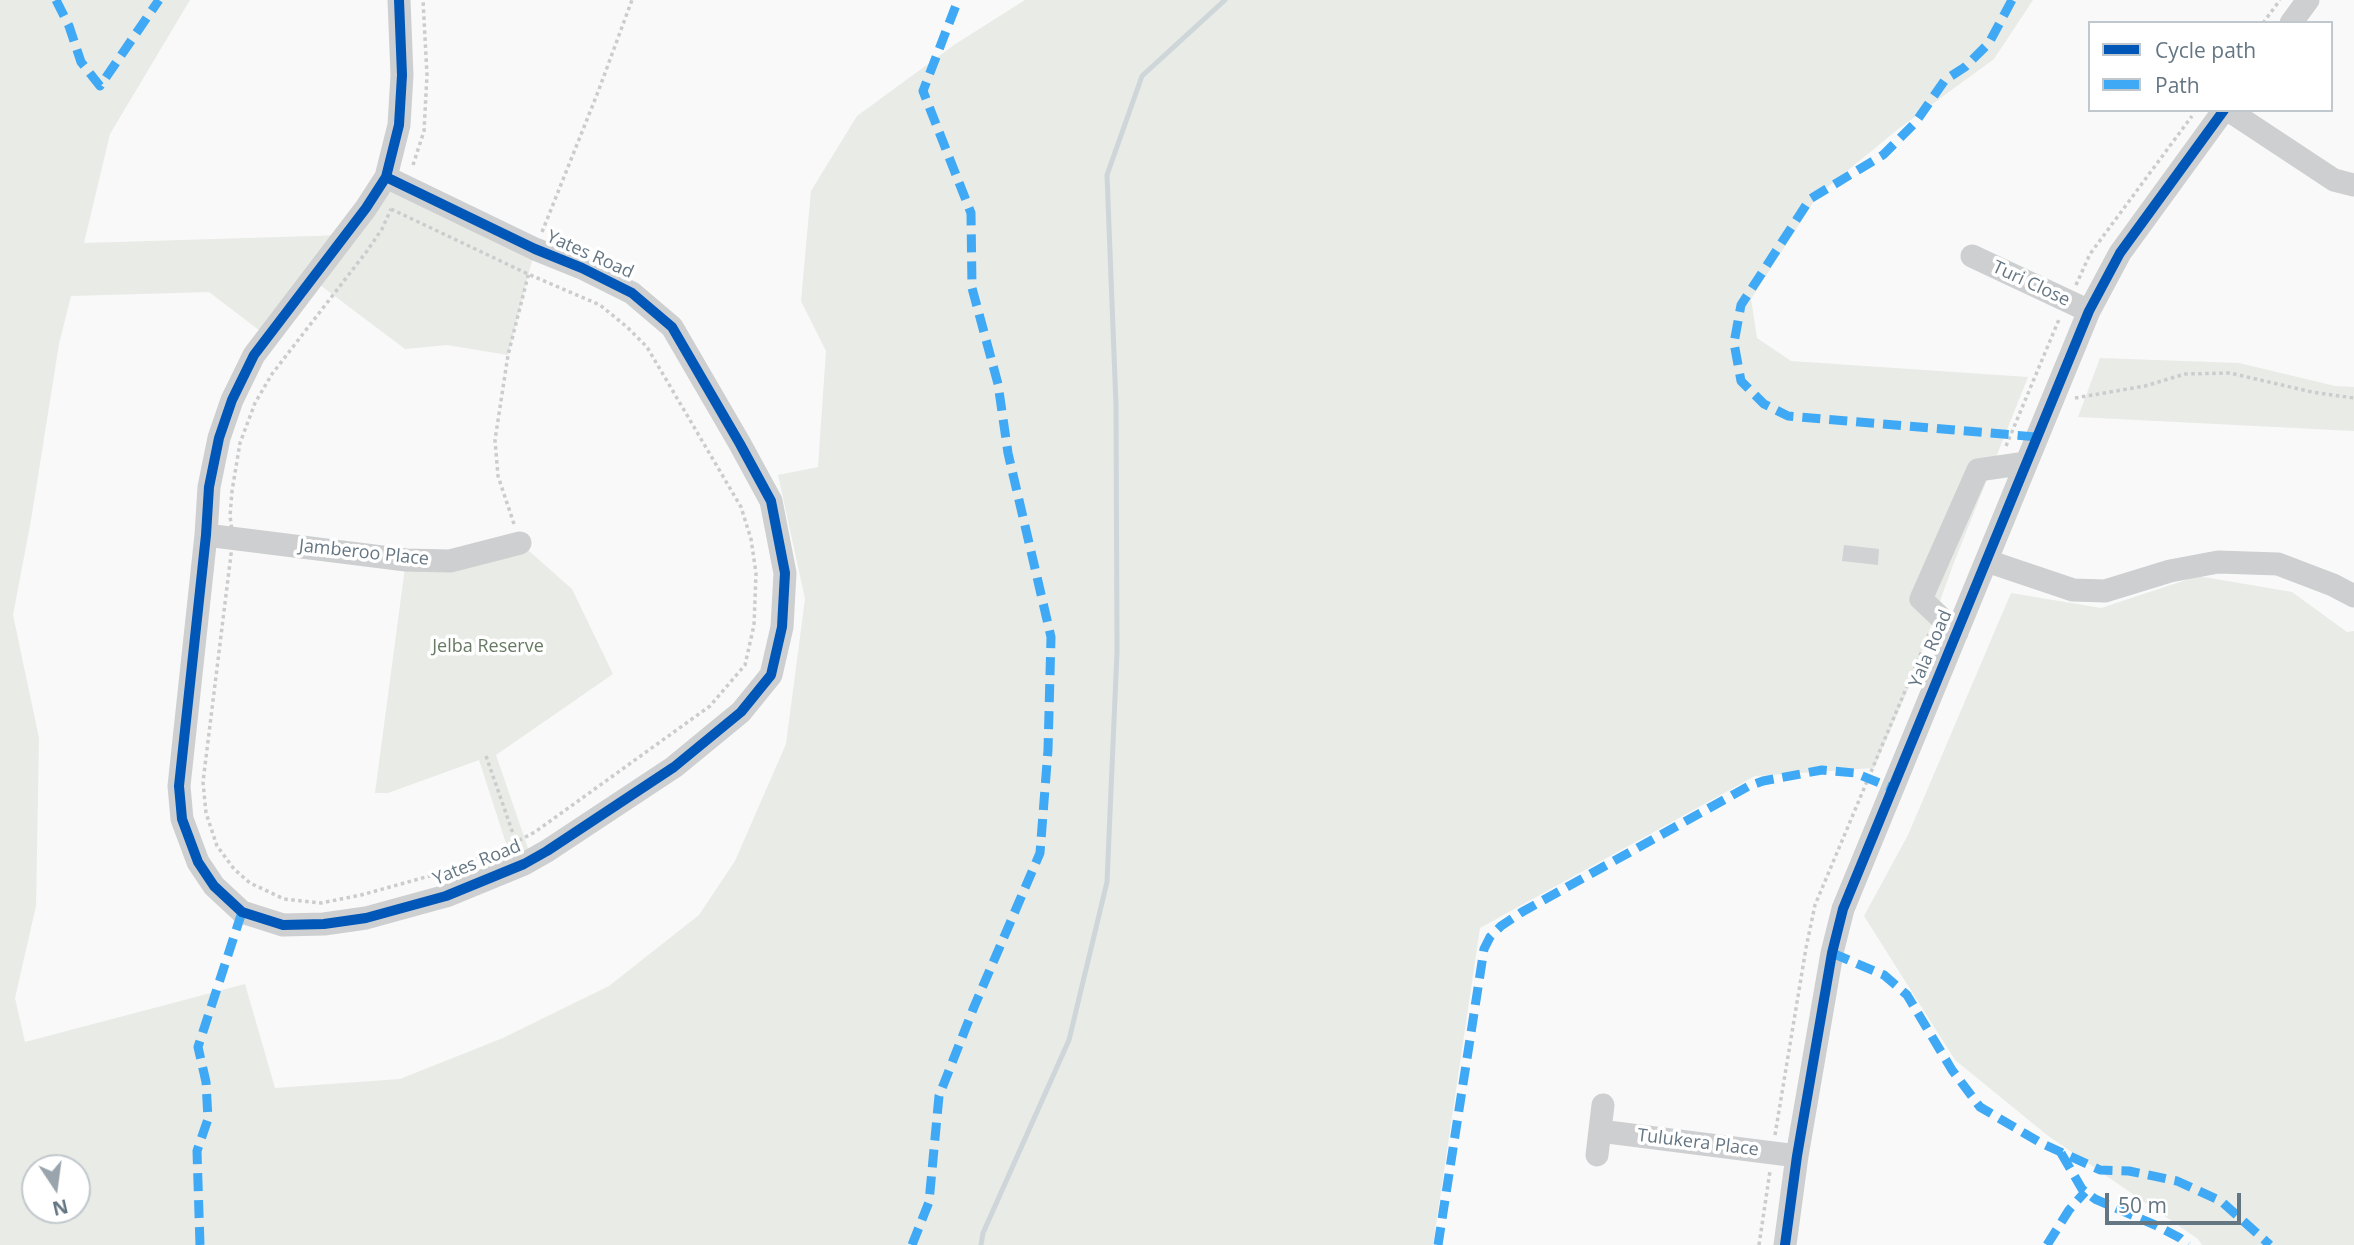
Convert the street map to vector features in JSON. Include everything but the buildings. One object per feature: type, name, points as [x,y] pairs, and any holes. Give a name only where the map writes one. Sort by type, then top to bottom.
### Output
[{"type":"street","name":"Yates Road","points":[[386,177],[632,293],[672,327],[771,501],[785,573],[782,627],[771,675],[741,712],[674,766],[558,844],[524,864],[446,896],[366,918],[324,924],[283,925],[242,912],[214,886],[198,862],[182,819],[179,786],[209,487],[219,438],[232,400],[254,355],[366,208],[386,177],[399,125],[402,75],[399,0]]},
{"type":"street","points":[[2292,21],[2308,0]]},
{"type":"street","name":"Yala Road","points":[[1785,1245],[1797,1156],[1832,953],[1843,909],[2090,311],[2120,253],[2225,112]]},
{"type":"street","points":[[2229,112],[2333,180],[2354,186]]},
{"type":"street","name":"Turi Close","points":[[1972,256],[2090,311]]},
{"type":"street","points":[[1956,633],[1921,599],[1978,470],[2026,463]]},
{"type":"street","name":"Jamberoo Place","points":[[206,535],[406,560],[450,561],[520,543]]},
{"type":"street","points":[[1987,561],[2073,590],[2105,591],[2170,571],[2218,562],[2278,564],[2354,596]]},
{"type":"street","points":[[1597,1155],[1603,1105]]},
{"type":"street","name":"Tulukera Place","points":[[1600,1131],[1797,1156]]},
{"type":"path","points":[[520,543],[498,476],[495,440],[508,355],[535,249],[632,0]]},
{"type":"path","points":[[2264,21],[2280,0]]},
{"type":"path","points":[[2056,390],[2076,399],[2145,386],[2185,374],[2230,373],[2312,392],[2354,398]]},
{"type":"path","points":[[486,757],[524,864]]},
{"type":"green space","points":[[0,0],[190,0],[110,134],[84,243],[346,235],[386,177],[535,249],[508,355],[447,345],[405,349],[312,279],[268,337],[209,292],[71,296],[59,344],[13,615],[39,738],[36,906],[15,998],[25,1042],[245,984],[275,1088],[400,1079],[503,1038],[609,986],[699,915],[735,861],[786,744],[805,599],[778,475],[818,467],[826,351],[801,301],[811,191],[857,116],[954,45],[1025,0],[2033,0],[1994,59],[1897,130],[1818,195],[1751,299],[1757,338],[1791,361],[2028,377],[1953,565],[1909,687],[1874,768],[1755,776],[1480,928],[1433,1245],[0,1245]]},
{"type":"green space","points":[[2100,358],[2239,363],[2335,386],[2354,387],[2354,431],[2078,417]]},
{"type":"green space","name":"Jelba Reserve","points":[[520,543],[572,589],[613,674],[496,755],[532,860],[514,868],[479,760],[388,793],[375,793],[406,560]]},
{"type":"green space","points":[[2198,576],[2292,592],[2347,632],[2354,631],[2354,1245],[2202,1245],[2198,1239],[2047,1135],[1955,1060],[1864,916],[1908,835],[2011,593],[2101,608]]},
{"type":"waterway","points":[[981,1245],[983,1233],[1069,1040],[1107,882],[1117,652],[1116,405],[1107,175],[1142,76],[1225,0]]},
{"type":"marked path","points":[[56,0],[69,26],[81,62],[100,86],[159,0]]},
{"type":"marked path","points":[[912,1245],[929,1202],[939,1096],[1040,853],[1048,750],[1051,637],[1008,453],[998,384],[972,288],[971,213],[923,91],[958,0]]},
{"type":"marked path","points":[[2012,0],[1989,43],[1965,67],[1945,80],[1915,123],[1883,155],[1810,199],[1741,305],[1734,343],[1741,381],[1764,404],[1788,416],[2037,437]]},
{"type":"marked path","points":[[1438,1245],[1484,949],[1490,937],[1522,912],[1749,786],[1822,770],[1855,773],[1892,788]]},
{"type":"marked path","points":[[200,1245],[197,1151],[208,1119],[206,1082],[198,1047],[242,912]]},
{"type":"marked path","points":[[1832,953],[1884,975],[1907,995],[1952,1070],[1980,1107],[2041,1143],[2100,1170],[2129,1171],[2177,1181],[2221,1201],[2270,1245]]},
{"type":"marked path","points":[[2061,1153],[2082,1189],[2095,1199],[2155,1225],[2188,1245]]},
{"type":"marked path","points":[[2047,1245],[2069,1210],[2085,1192]]},
{"type":"cycle path","points":[[386,177],[632,293],[672,327],[771,501],[785,573],[782,627],[771,675],[741,712],[674,767],[547,851],[524,864],[446,896],[366,918],[324,924],[283,925],[242,912],[214,886],[198,862],[182,819],[179,786],[209,487],[219,438],[232,400],[254,355],[366,208],[386,177],[399,125],[402,75],[399,0]]},
{"type":"cycle path","points":[[1785,1245],[1797,1156],[1832,953],[1843,909],[2089,311],[2120,253],[2223,112]]}]
